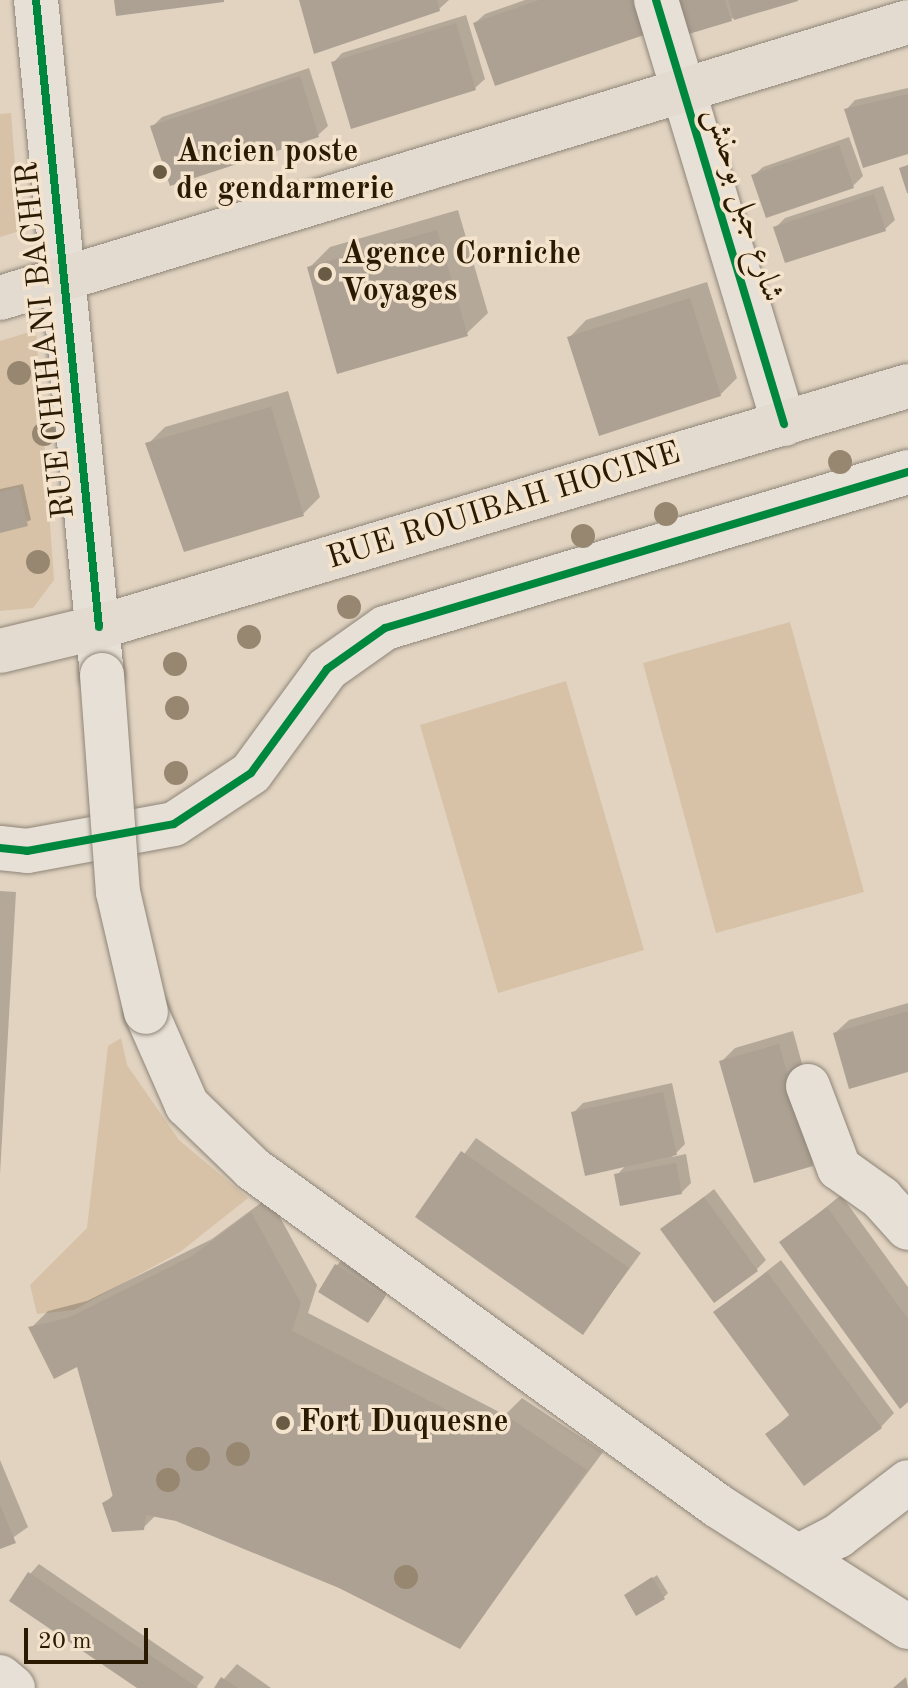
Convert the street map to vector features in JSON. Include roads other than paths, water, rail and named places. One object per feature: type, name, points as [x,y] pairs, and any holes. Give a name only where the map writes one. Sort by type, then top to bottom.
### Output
[{"type":"main road","points":[[0,298],[908,22]]},
{"type":"main road","name":"RUE ROUIBAH HOCINE","points":[[0,651],[99,627],[908,386]]},
{"type":"street","name":"RUE CHIHANI BACHIR","points":[[36,0],[99,627],[118,892],[146,1012],[187,1105],[253,1169],[718,1506],[801,1555],[908,1627]]},
{"type":"street","name":"شارع جبل بوحنش","points":[[656,0],[784,424]]},
{"type":"street","points":[[0,848],[27,851],[174,824],[251,773],[327,669],[385,628],[908,472]]},
{"type":"street","points":[[808,1086],[839,1168],[881,1198],[908,1228]]},
{"type":"street","points":[[801,1555],[838,1536],[908,1482]]},
{"type":"street","points":[[0,1677],[13,1688]]},
{"type":"place","name":"Ancien poste de gendarmerie","points":[[160,172]]},
{"type":"place","name":"Agence Corniche Voyages","points":[[325,274]]},
{"type":"place","name":"Fort Duquesne","points":[[283,1423]]}]
